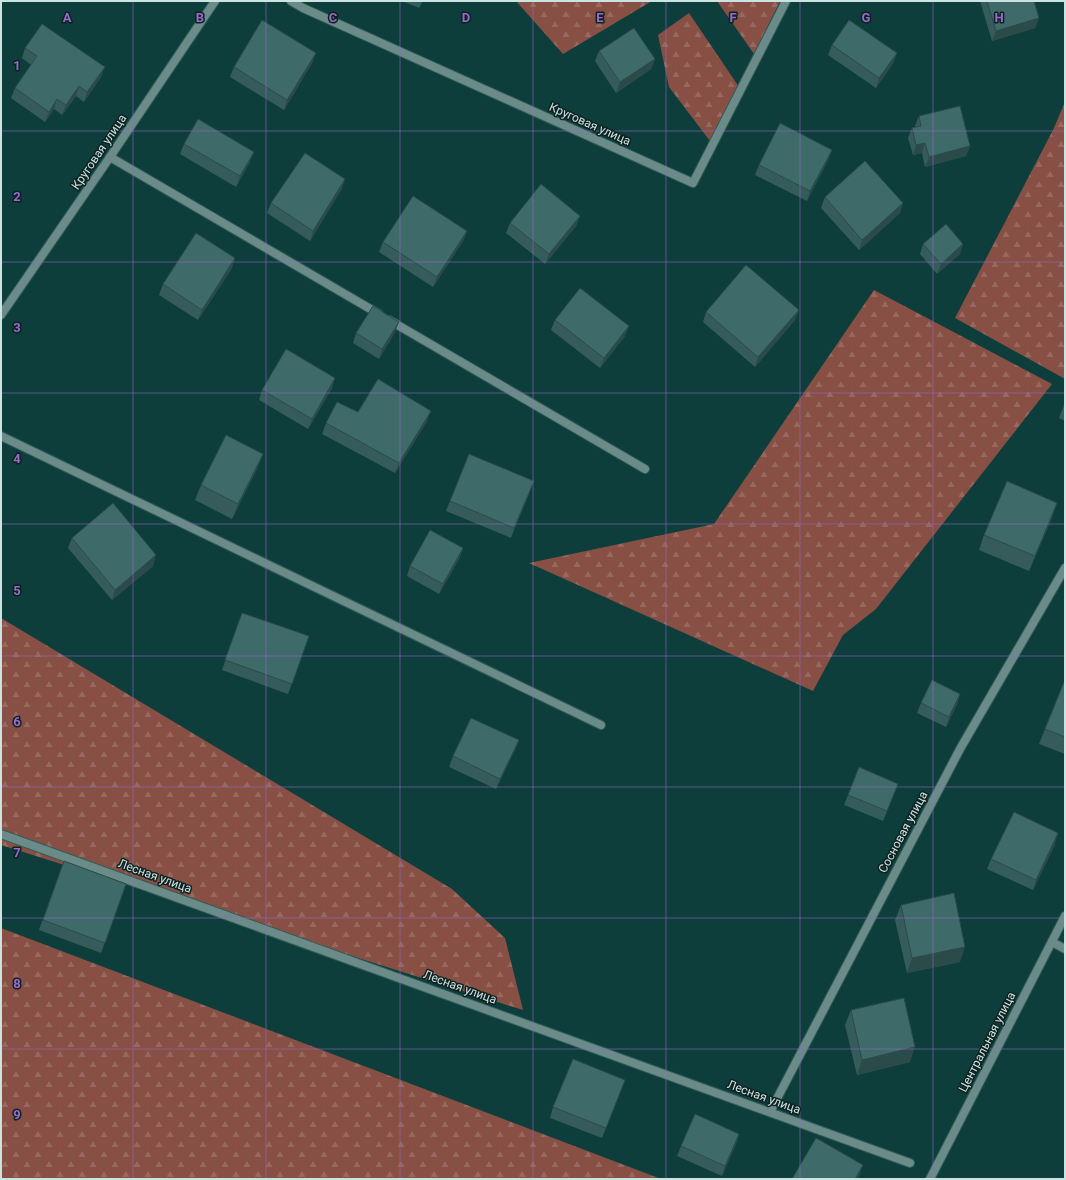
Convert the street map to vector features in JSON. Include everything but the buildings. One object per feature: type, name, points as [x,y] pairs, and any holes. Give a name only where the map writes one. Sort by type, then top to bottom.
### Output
[{"type":"street","name":"Круговая улица","points":[[1,315],[215,1]]},
{"type":"street","name":"Круговая улица","points":[[291,1],[332,21],[693,183],[786,1]]},
{"type":"street","points":[[110,157],[645,469]]},
{"type":"street","points":[[1,436],[602,725]]},
{"type":"street","name":"Сосновая улица","points":[[770,1112],[960,749],[1065,568]]},
{"type":"street","name":"Лесная улица","points":[[1,834],[910,1163]]},
{"type":"street","name":"Центральная улица","points":[[930,1179],[1065,916]]},
{"type":"street","points":[[1052,942],[1065,949]]},
{"type":"green space","points":[[516,1],[652,1],[563,54]]},
{"type":"green space","points":[[717,1],[780,1],[754,54]]},
{"type":"green space","points":[[689,13],[739,87],[710,141],[669,87],[658,35]]},
{"type":"green space","points":[[1065,102],[1065,379],[955,318],[1053,130]]},
{"type":"green space","points":[[874,290],[1052,384],[876,609],[843,635],[813,691],[529,563],[714,524]]},
{"type":"green space","points":[[1,618],[452,889],[505,938],[523,1010],[1,845]]},
{"type":"green space","points":[[1,928],[661,1179],[1,1179]]}]
